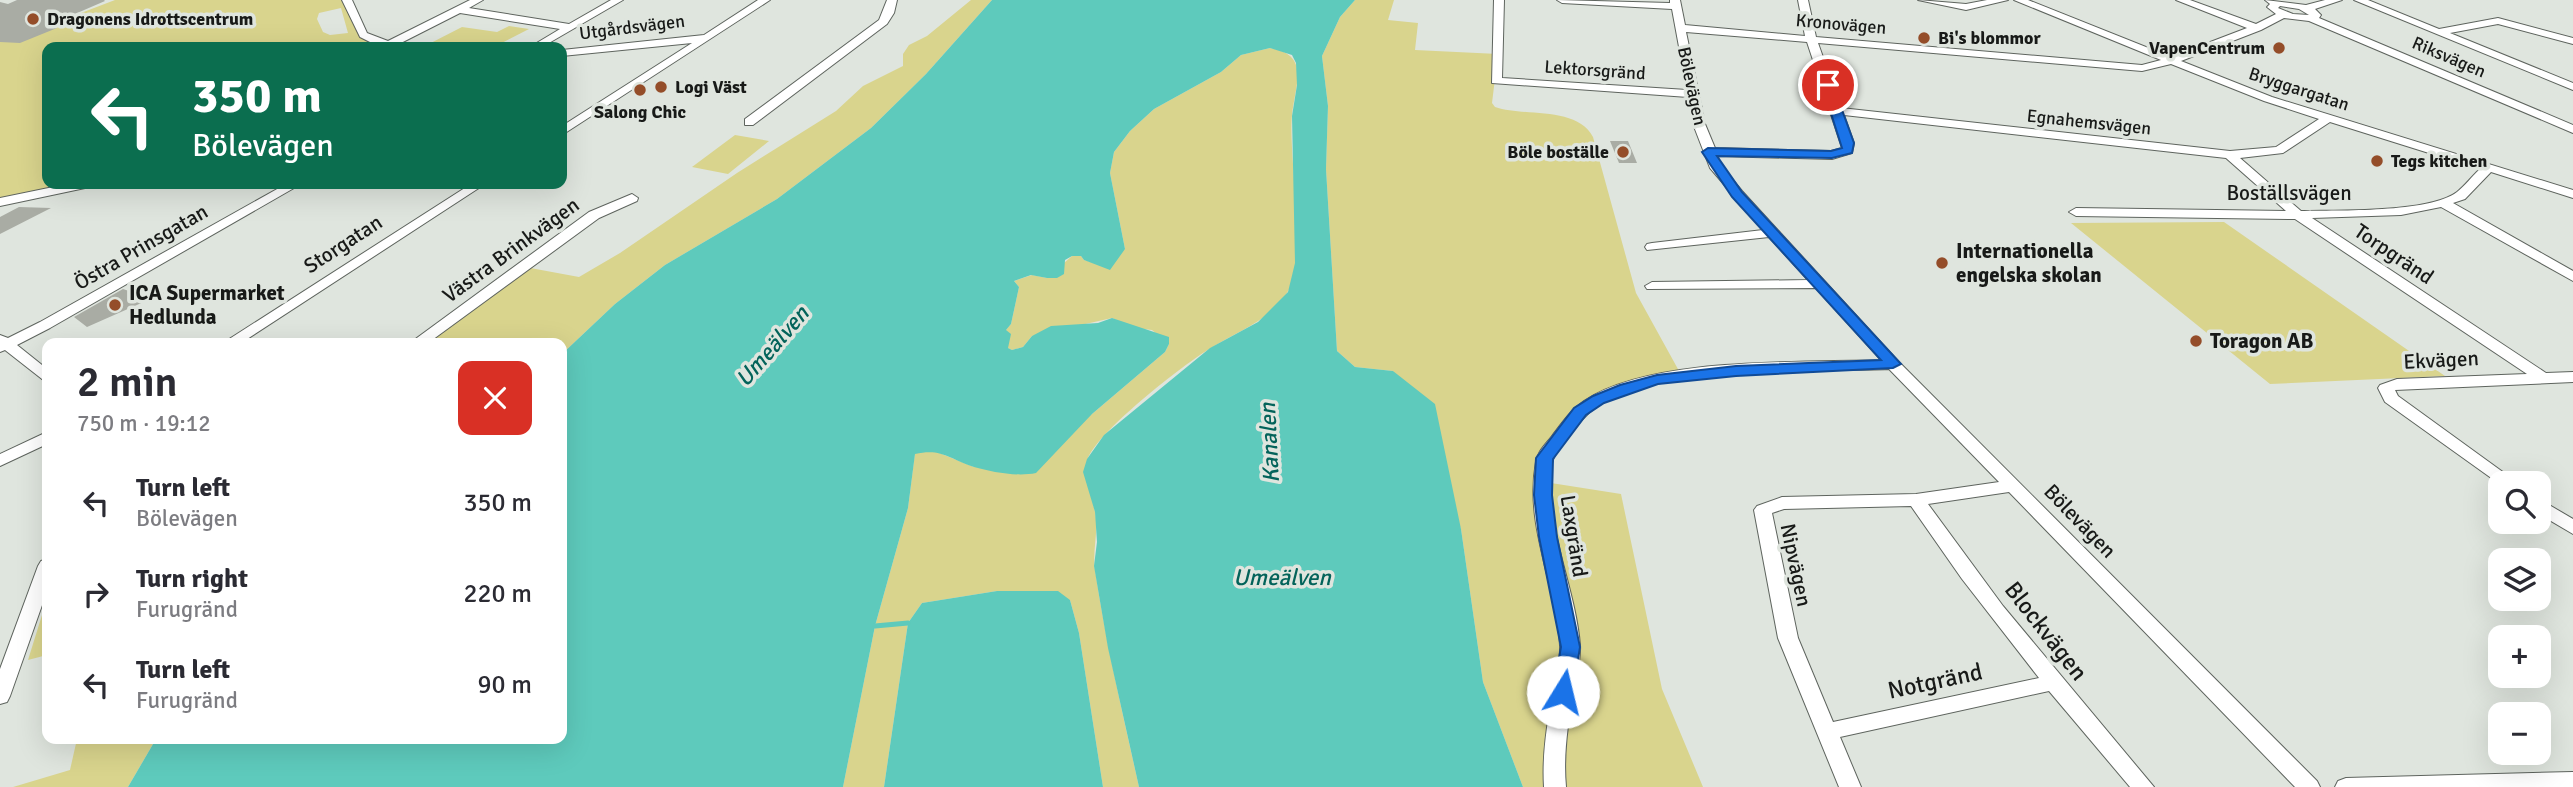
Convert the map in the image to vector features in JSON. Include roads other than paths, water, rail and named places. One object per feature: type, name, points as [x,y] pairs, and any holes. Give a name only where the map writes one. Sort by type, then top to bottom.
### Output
[{"type":"street","points":[[347,0],[358,31],[374,42]]},
{"type":"street","points":[[395,42],[478,0]]},
{"type":"street","points":[[544,42],[618,0]]},
{"type":"street","points":[[567,128],[765,0]]},
{"type":"street","points":[[749,122],[883,22],[890,13],[892,0]]},
{"type":"street","name":"Lektorsgränd","points":[[1499,0],[1496,80],[1692,94]]},
{"type":"street","points":[[1562,0],[1675,3]]},
{"type":"street","points":[[1708,152],[1841,153],[1848,150],[1848,143],[1811,39],[1803,0]]},
{"type":"street","points":[[1923,0],[1966,7],[2003,0]]},
{"type":"street","name":"Bryggargatan","points":[[2020,0],[2255,94],[2573,194]]},
{"type":"street","points":[[2181,0],[2257,28]]},
{"type":"street","points":[[2277,6],[2309,13],[2337,0]]},
{"type":"street","points":[[2359,0],[2573,87]]},
{"type":"street","name":"Bölevägen","points":[[1675,3],[1692,94],[1708,152],[1737,194],[1893,364],[2309,787]]},
{"type":"street","name":"Kronovägen","points":[[1679,27],[2142,68],[2172,61],[2257,28],[2277,6]]},
{"type":"street","points":[[459,10],[570,27]]},
{"type":"street","name":"Riksvägen","points":[[2309,13],[2573,129]]},
{"type":"street","points":[[2438,32],[2498,21],[2573,41]]},
{"type":"street","name":"Utgårdsvägen","points":[[567,52],[706,38]]},
{"type":"street","name":"Egnahemsvägen","points":[[1837,111],[2230,155],[2279,150],[2328,118]]},
{"type":"street","name":"Torpgränd","points":[[2230,155],[2298,215],[2543,378]]},
{"type":"street","name":"Boställsvägen","points":[[2077,212],[2298,215],[2380,212],[2443,203],[2460,196],[2488,168]]},
{"type":"street","points":[[0,202],[61,189]]},
{"type":"street","name":"Östra Prinsgatan","points":[[2,343],[45,325],[286,189]]},
{"type":"street","name":"Storgatan","points":[[239,338],[471,189]]},
{"type":"street","name":"Västra Brinkvägen","points":[[425,338],[594,215],[632,198]]},
{"type":"street","points":[[2443,203],[2573,277]]},
{"type":"street","points":[[1652,247],[1773,233]]},
{"type":"street","points":[[1652,286],[1820,284]]},
{"type":"street","points":[[2,343],[42,372]]},
{"type":"street","name":"Laxgränd","points":[[1555,787],[1552,761],[1570,647],[1548,537],[1543,495],[1544,458],[1568,425],[1580,411],[1598,399],[1625,388],[1657,380],[1736,371],[1893,364]]},
{"type":"street","name":"Ekvägen","points":[[2492,471],[2391,399],[2386,388],[2397,384],[2573,377]]},
{"type":"street","points":[[0,461],[42,440]]},
{"type":"street","name":"Nipvägen","points":[[1850,787],[1788,638],[1763,509],[1782,503],[1916,500],[2014,486]]},
{"type":"street","name":"Blockvägen","points":[[1916,500],[1937,532],[2054,682],[2143,787]]},
{"type":"street","points":[[2551,513],[2573,528]]},
{"type":"street","points":[[0,696],[42,580]]},
{"type":"street","name":"Notgränd","points":[[1827,732],[2054,682]]},
{"type":"street","points":[[2346,787],[2573,781]]},
{"type":"water","name":"Umeälven","points":[[992,0],[1355,0],[1340,17],[1322,56],[1328,106],[1326,169],[1337,351],[1355,367],[1393,371],[1435,404],[1461,529],[1483,682],[1523,787],[1139,787],[1108,648],[1094,566],[1097,542],[1095,512],[1083,472],[1087,459],[1104,435],[1210,348],[1258,322],[1288,292],[1295,263],[1292,116],[1297,85],[1296,63],[1292,55],[1270,48],[1241,55],[1221,72],[1154,109],[1130,131],[1114,152],[1110,173],[1125,249],[1110,270],[1084,260],[1081,256],[1072,256],[1065,260],[1064,274],[1057,278],[1031,275],[1014,281],[1019,287],[1011,324],[1006,330],[1011,334],[1008,348],[1012,350],[1023,347],[1032,336],[1051,326],[1098,323],[1112,318],[1169,337],[1169,344],[1165,352],[1092,414],[1036,473],[997,472],[974,467],[939,453],[915,454],[908,508],[875,626],[843,787],[128,787],[153,744],[567,744],[567,349],[615,304],[665,265],[777,199],[871,128],[926,74]]},
{"type":"water","points":[[997,591],[1058,591],[1070,600],[1079,633],[1103,787],[884,787],[908,623],[922,603]]},
{"type":"waterway","points":[[875,626],[908,623]]},
{"type":"place","name":"Dragonens Idrottscentrum","points":[[33,19]]},
{"type":"place","name":"Bi's blommor","points":[[1924,38]]},
{"type":"place","name":"VapenCentrum","points":[[2279,48]]},
{"type":"place","name":"Logi Väst","points":[[661,87]]},
{"type":"place","name":"Salong Chic","points":[[640,90]]},
{"type":"place","name":"Böle boställe","points":[[1623,152]]},
{"type":"place","name":"Tegs kitchen","points":[[2377,161]]},
{"type":"place","name":"Internationella engelska skolan","points":[[1942,263]]},
{"type":"place","name":"ICA Supermarket Hedlunda","points":[[115,305]]},
{"type":"place","name":"Toragon AB","points":[[2196,341]]},
{"type":"water label","name":"Kanalen","points":[[1269,443]]}]
